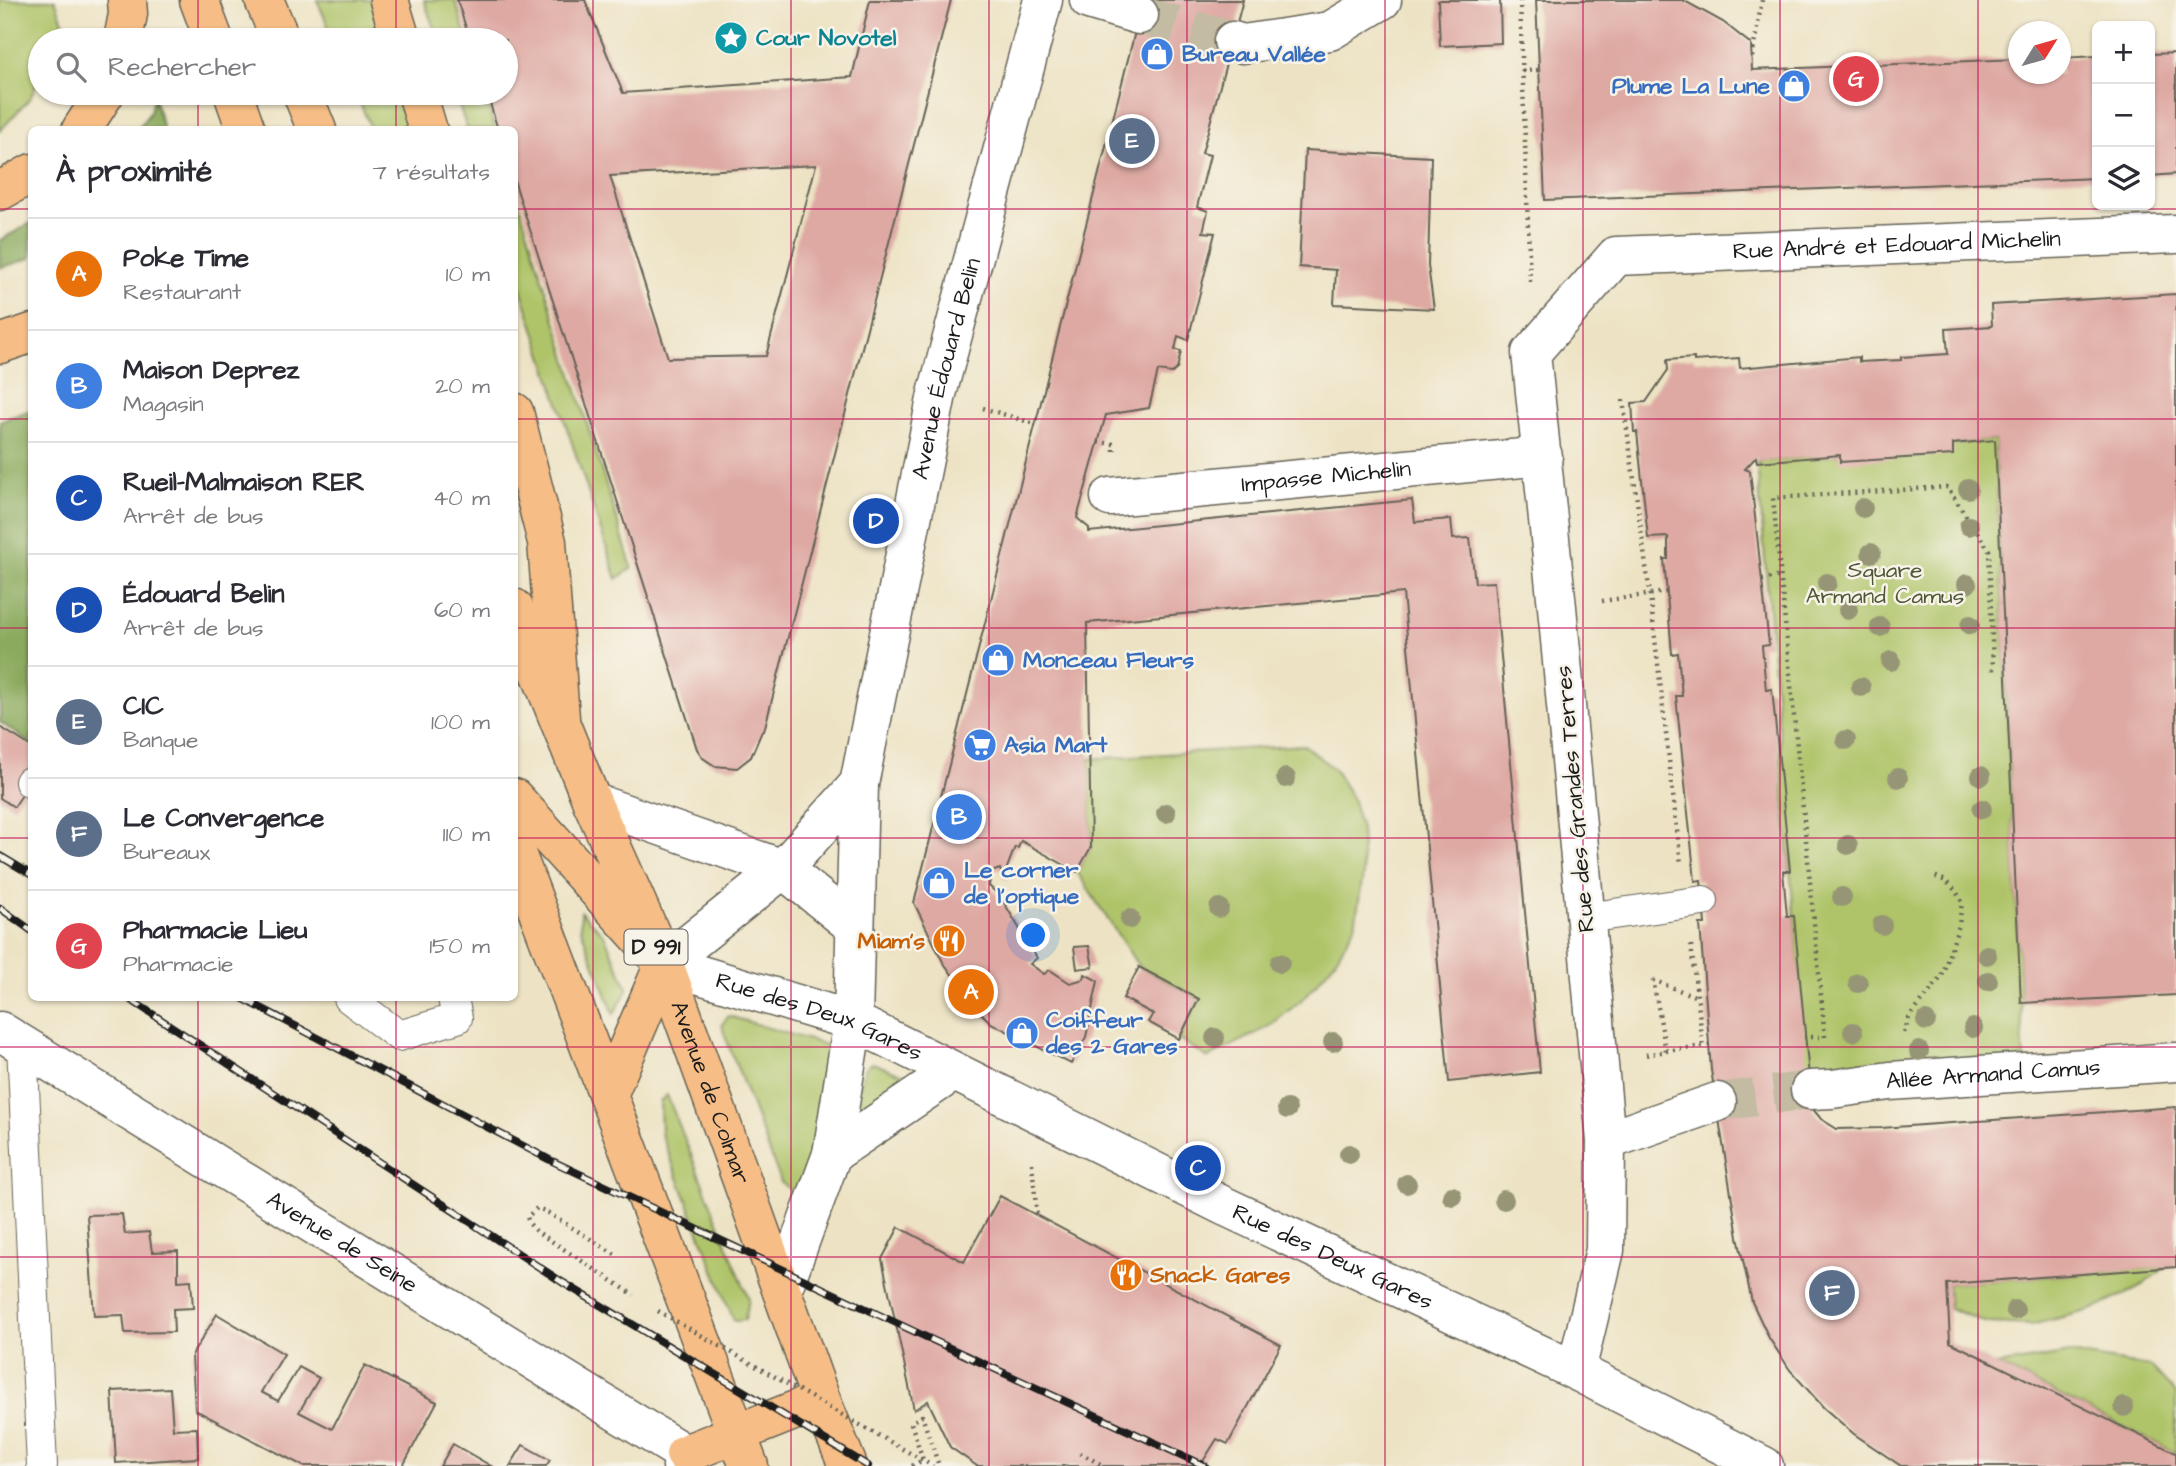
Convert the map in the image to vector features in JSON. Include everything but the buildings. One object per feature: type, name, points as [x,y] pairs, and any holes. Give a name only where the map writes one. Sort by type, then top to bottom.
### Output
[{"type":"main road","points":[[125,28],[128,14],[127,0]]},
{"type":"main road","points":[[200,0],[210,28]]},
{"type":"main road","points":[[264,0],[276,28]]},
{"type":"main road","points":[[389,0],[397,28]]},
{"type":"main road","points":[[84,126],[98,105]]},
{"type":"main road","points":[[237,105],[245,126]]},
{"type":"main road","points":[[307,105],[315,126]]},
{"type":"main road","points":[[421,105],[427,126]]},
{"type":"main road","points":[[0,191],[28,175]]},
{"type":"main road","points":[[0,344],[28,334]]},
{"type":"main road","points":[[518,428],[547,542],[559,718]]},
{"type":"main road","name":"Avenue de Colmar","points":[[518,618],[592,802],[664,964],[821,1400],[848,1466]]},
{"type":"main road","points":[[518,802],[664,964],[608,1096]]},
{"type":"main road","points":[[518,859],[743,1450]]},
{"type":"main road","points":[[684,1460],[743,1450],[821,1400]]},
{"type":"street","name":"Avenue Édouard Belin","points":[[782,1292],[832,1154],[853,1021],[859,784],[937,394],[1043,0]]},
{"type":"street","points":[[1089,0],[1139,15]]},
{"type":"street","points":[[1233,41],[1243,44],[1330,31],[1381,0]]},
{"type":"street","name":"Rue André et Edouard Michelin","points":[[1616,256],[2176,234]]},
{"type":"street","name":"Rue des Grandes Terres","points":[[1576,1371],[1605,1250],[1606,1142],[1543,456],[1531,353],[1616,256]]},
{"type":"street","name":"Impasse Michelin","points":[[1110,497],[1543,456]]},
{"type":"street","points":[[664,964],[783,869],[859,784]]},
{"type":"street","points":[[592,802],[783,869],[855,927]]},
{"type":"street","name":"Rue des Deux Gares","points":[[664,964],[853,1021],[1222,1205],[1576,1371],[1764,1466]]},
{"type":"street","name":"Avenue de Seine","points":[[11,1038],[684,1460]]},
{"type":"street","name":"Allée Armand Camus","points":[[1810,1090],[1890,1081],[2176,1062]]},
{"type":"street","points":[[832,1154],[953,1072]]},
{"type":"street","points":[[1606,1142],[1717,1102]]},
{"type":"lane","points":[[1586,918],[1703,901]]},
{"type":"lane","points":[[353,1001],[399,1036],[457,1018],[454,1001]]},
{"type":"lane","points":[[11,1038],[41,1466]]},
{"type":"path","points":[[1520,0],[1528,208]]},
{"type":"path","points":[[1752,57],[1762,0]]},
{"type":"path","points":[[1522,71],[1539,71]]},
{"type":"path","points":[[937,394],[1035,424]]},
{"type":"path","points":[[1623,400],[1650,595],[1682,872]]},
{"type":"path","points":[[1098,442],[1114,444]]},
{"type":"path","points":[[1804,1037],[1825,1037],[1773,498],[1947,487],[1989,550],[1993,671]]},
{"type":"path","points":[[1762,580],[1781,576]]},
{"type":"path","points":[[1557,607],[1667,592]]},
{"type":"path","points":[[1890,1081],[1909,1017],[1942,976],[1959,925],[1962,902],[1956,891],[1946,881],[1931,875]]},
{"type":"path","points":[[1667,1051],[1706,1045],[1691,942]]},
{"type":"path","points":[[1653,980],[1697,997]]},
{"type":"path","points":[[1032,1157],[1037,1217]]},
{"type":"path","points":[[603,1275],[536,1231],[527,1217],[537,1208],[615,1254]]},
{"type":"path","points":[[658,1311],[933,1466]]},
{"type":"path","points":[[912,1466],[923,1460],[911,1423],[922,1416],[939,1466]]},
{"type":"path","points":[[1080,1453],[1104,1466]]},
{"type":"green space","points":[[0,0],[55,0],[65,27],[28,28],[28,100],[0,131]]},
{"type":"green space","points":[[317,0],[371,0],[380,28],[329,28]]},
{"type":"green space","points":[[424,0],[455,0],[463,28],[434,28]]},
{"type":"green space","points":[[152,105],[156,105],[162,126],[140,126]]},
{"type":"green space","points":[[361,105],[404,105],[410,126],[370,126]]},
{"type":"green space","points":[[459,105],[488,105],[494,126],[466,126]]},
{"type":"green space","points":[[518,201],[632,568],[617,579],[518,280]]},
{"type":"green space","points":[[28,225],[28,259],[0,268],[0,240]]},
{"type":"green space","points":[[28,411],[28,742],[0,722],[0,421]]},
{"type":"green space","name":"Square Armand Camus","points":[[1995,440],[2024,1066],[1806,1064],[1757,462]]},
{"type":"green space","points":[[1304,745],[1334,769],[1352,798],[1361,829],[1363,875],[1355,926],[1334,962],[1305,997],[1270,1026],[1208,1058],[1179,1039],[1199,999],[1139,967],[1077,872],[1091,847],[1089,759]]},
{"type":"green space","points":[[581,912],[604,935],[628,989],[614,1014],[580,927]]},
{"type":"green space","points":[[729,1016],[833,1047],[840,1056],[801,1186],[794,1193],[781,1182],[724,1033],[722,1024]]},
{"type":"green space","points":[[872,1063],[919,1080],[849,1123],[865,1068]]},
{"type":"green space","points":[[667,1095],[749,1299],[745,1320],[734,1321],[661,1134],[660,1102]]},
{"type":"green space","points":[[2166,1267],[2137,1289],[2091,1310],[2031,1325],[1987,1323],[1949,1308],[1947,1284]]},
{"type":"green space","points":[[2070,1353],[2151,1367],[2176,1394],[2176,1453],[1998,1365]]},
{"type":"tunnel","points":[[1139,15],[1233,41]]},
{"type":"tunnel","points":[[1717,1102],[1810,1090]]},
{"type":"railway","points":[[0,856],[28,873]]},
{"type":"railway","points":[[0,908],[28,928]]},
{"type":"railway","points":[[133,1001],[562,1282],[868,1466]]},
{"type":"railway","points":[[248,1001],[548,1159],[1205,1466]]},
{"type":"place","name":"Cour Novotel","points":[[731,38]]},
{"type":"place","name":"Bureau Vallée","points":[[1157,54]]},
{"type":"place","name":"Pharmacie Lieu","points":[[1856,79]]},
{"type":"place","name":"Plume La Lune","points":[[1794,86]]},
{"type":"place","name":"CIC","points":[[1132,141]]},
{"type":"place","name":"Édouard Belin","points":[[876,521]]},
{"type":"place","name":"Monceau Fleurs","points":[[998,660]]},
{"type":"place","name":"Asia Mart","points":[[980,745]]},
{"type":"place","name":"Maison Deprez","points":[[959,817]]},
{"type":"place","name":"Le corner de l'optique","points":[[939,883]]},
{"type":"place","name":"Miam's","points":[[949,941]]},
{"type":"place","name":"Poke Time","points":[[971,992]]},
{"type":"place","name":"Coiffeur des 2 Gares","points":[[1022,1033]]},
{"type":"place","name":"Rueil-Malmaison RER","points":[[1198,1168]]},
{"type":"place","name":"Snack Gares","points":[[1126,1275]]},
{"type":"place","name":"Le Convergence","points":[[1832,1293]]}]
